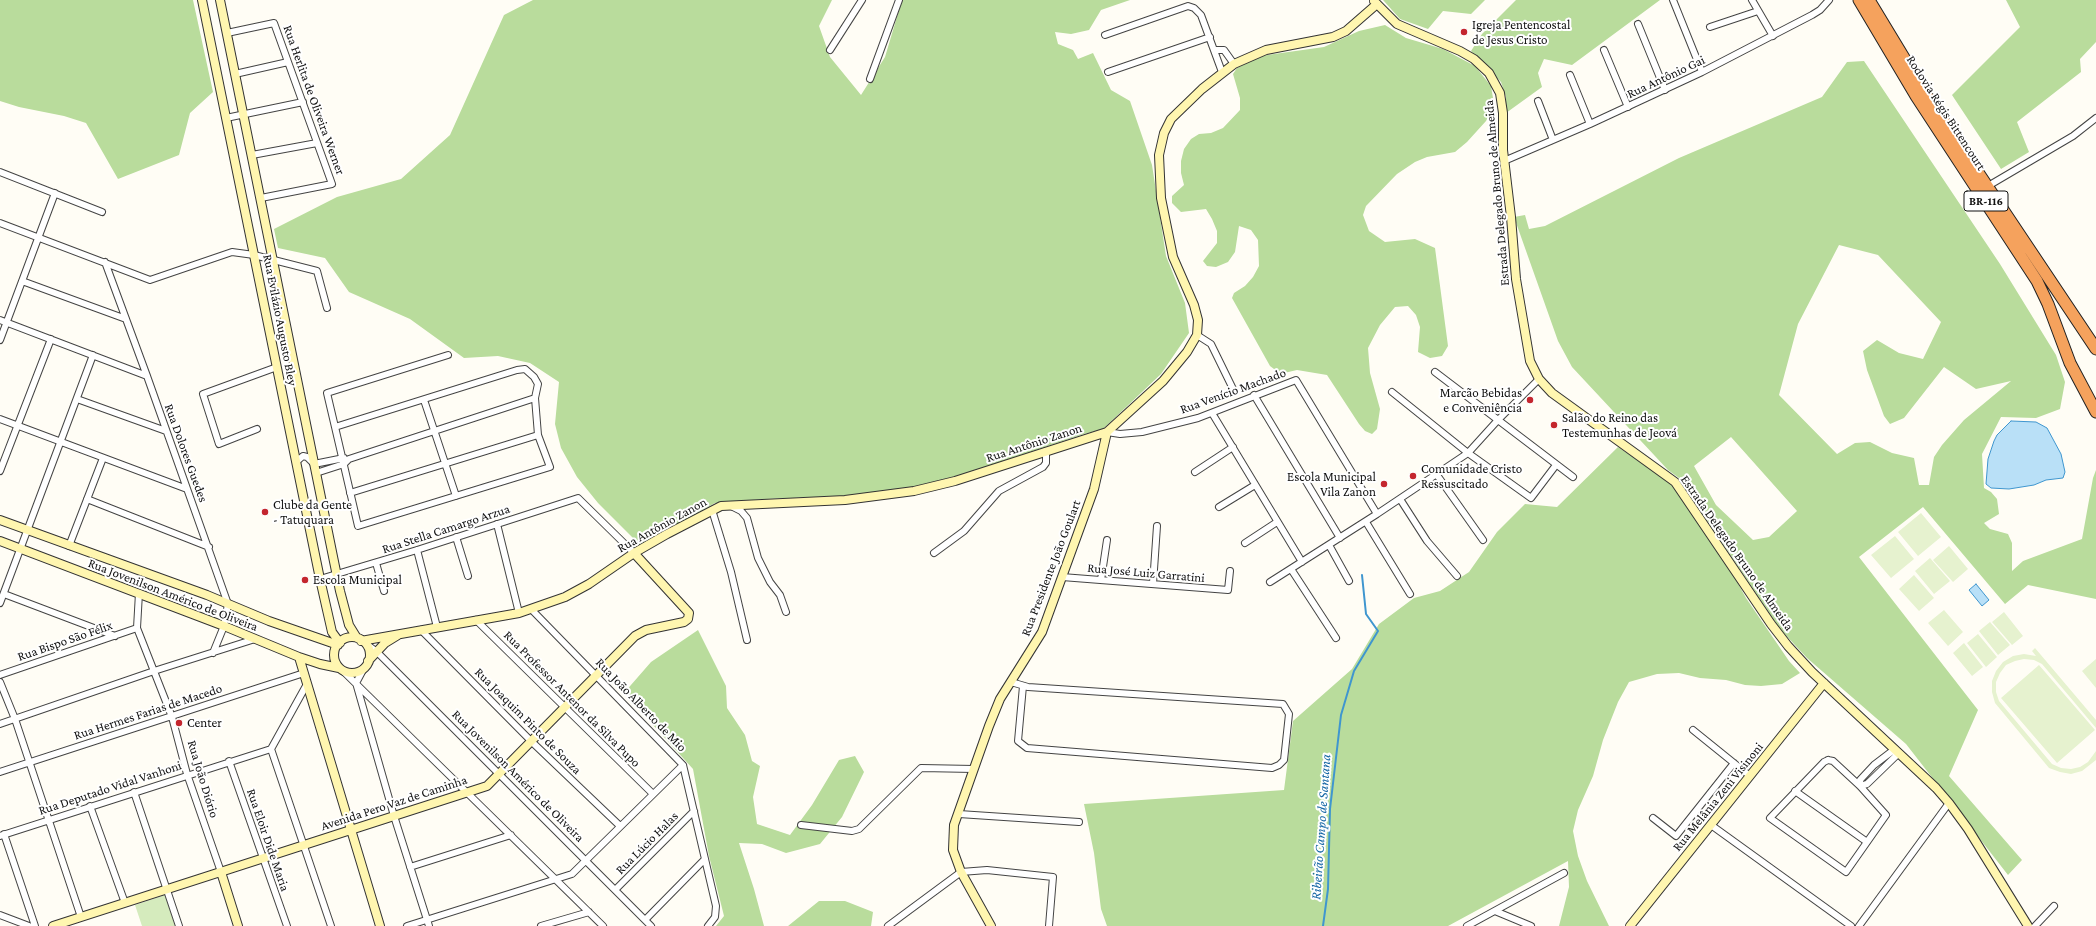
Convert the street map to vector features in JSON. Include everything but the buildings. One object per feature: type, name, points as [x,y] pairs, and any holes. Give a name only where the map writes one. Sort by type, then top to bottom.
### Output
[{"type":"highway","name":"Rodovia Régis Bittencourt","points":[[1859,0],[1916,96],[2037,281],[2048,304],[2070,363],[2095,408]]},
{"type":"highway","name":"Rodovia Régis Bittencourt","points":[[1869,0],[1926,94],[2096,349]]},
{"type":"main road","name":"Rua Evilázio Augusto Bley","points":[[202,0],[320,579],[332,632],[339,644]]},
{"type":"main road","name":"Rua Evilázio Augusto Bley","points":[[220,0],[337,575],[349,625],[361,641]]},
{"type":"main road","points":[[1197,334],[1198,320],[1194,305],[1173,257],[1161,198],[1159,155],[1164,133],[1171,119],[1180,109],[1222,72],[1234,64],[1252,55],[1283,46],[1333,37],[1346,31],[1375,2]]},
{"type":"main road","name":"Estrada Delegado Bruno de Almeida","points":[[1375,2],[1397,24],[1467,54],[1489,72],[1497,86],[1502,100],[1504,160],[1517,285],[1530,361],[1539,379],[1552,393],[1675,482],[1778,634],[1800,660],[1936,788],[1949,803],[1968,829],[2028,926]]},
{"type":"main road","name":"Rua Antônio Zanon","points":[[361,641],[518,613],[565,597],[589,584],[634,553],[712,510],[729,505],[845,500],[914,491],[955,481],[1107,432],[1163,381],[1187,352],[1197,334]]},
{"type":"main road","name":"Rua Presidente João Goulart","points":[[991,926],[961,872],[953,850],[954,825],[1000,699],[1042,632],[1094,489],[1107,432]]},
{"type":"main road","name":"Rua Jovenilson Américo de Oliveira","points":[[0,520],[324,640],[339,644]]},
{"type":"main road","name":"Rua Jovenilson Américo de Oliveira","points":[[0,541],[224,626],[299,657],[341,669]]},
{"type":"main road","name":"Avenida Pero Vaz de Caminha","points":[[53,926],[487,786],[598,676],[636,636],[646,630],[684,622],[688,618],[689,613],[634,553]]},
{"type":"main road","points":[[324,640],[332,632]]},
{"type":"main road","name":"Rua Antônio Zanon","points":[[366,665],[385,643],[402,633]]},
{"type":"main road","points":[[348,638],[361,641],[369,650],[366,665],[354,673],[341,669],[334,659],[339,644],[348,638]]},
{"type":"main road","points":[[299,657],[380,926]]},
{"type":"main road","name":"Rua Melânia Zeni Visinoni","points":[[1630,926],[1824,683]]},
{"type":"main road","name":"Rua João Diório","points":[[221,872],[238,926]]},
{"type":"street","points":[[830,50],[862,0]]},
{"type":"street","points":[[870,79],[899,0]]},
{"type":"street","points":[[1673,0],[1702,72]]},
{"type":"street","points":[[1752,0],[1773,36]]},
{"type":"street","name":"Rua Antônio Gai","points":[[1504,160],[1590,124],[1702,72],[1812,16],[1825,6],[1829,0]]},
{"type":"street","points":[[1105,35],[1188,6],[1194,8],[1201,15],[1222,72]]},
{"type":"street","points":[[1710,27],[1758,11]]},
{"type":"street","name":"Rua Herlita de Oliveira Werner","points":[[227,33],[274,23],[332,184],[261,198]]},
{"type":"street","points":[[1638,24],[1665,90]]},
{"type":"street","points":[[1108,72],[1210,37]]},
{"type":"street","points":[[1214,50],[1224,50],[1234,64]]},
{"type":"street","points":[[1604,50],[1628,107]]},
{"type":"street","points":[[235,74],[288,62]]},
{"type":"street","points":[[1570,75],[1590,124]]},
{"type":"street","points":[[1538,101],[1553,140]]},
{"type":"street","points":[[226,118],[303,102]]},
{"type":"street","points":[[1988,186],[2073,136],[2096,118]]},
{"type":"street","points":[[252,155],[317,143]]},
{"type":"street","points":[[0,172],[102,212]]},
{"type":"street","points":[[0,340],[55,193]]},
{"type":"street","points":[[0,223],[38,239],[105,262],[150,280],[232,252],[254,255],[317,271],[328,308]]},
{"type":"street","name":"Rua Dolores Guedes","points":[[105,262],[148,376],[166,431],[228,604],[224,626],[213,653]]},
{"type":"street","points":[[22,281],[126,319]]},
{"type":"street","points":[[0,320],[148,376]]},
{"type":"street","points":[[1197,334],[1211,344],[1234,392]]},
{"type":"street","points":[[0,471],[51,340]]},
{"type":"street","points":[[335,427],[516,370],[525,369],[534,377],[538,384],[535,398],[538,435],[550,468],[358,526],[327,393],[448,355]]},
{"type":"street","points":[[0,603],[93,356]]},
{"type":"street","points":[[257,429],[219,444],[203,394],[277,367]]},
{"type":"street","points":[[1435,372],[1497,421],[1573,477]]},
{"type":"street","points":[[1270,582],[1366,522],[1468,453],[1497,421],[1539,379]]},
{"type":"street","name":"Rua Venício Machado","points":[[1107,432],[1120,434],[1142,432],[1212,413],[1254,395],[1296,380],[1377,514]]},
{"type":"street","points":[[1392,392],[1468,453],[1531,498],[1556,465]]},
{"type":"street","points":[[1254,395],[1340,538]]},
{"type":"street","points":[[316,473],[344,464],[349,459],[535,398]]},
{"type":"street","points":[[77,399],[166,431]]},
{"type":"street","points":[[424,400],[456,496]]},
{"type":"street","points":[[1212,413],[1302,562]]},
{"type":"street","points":[[0,419],[187,489]]},
{"type":"street","points":[[350,494],[538,435]]},
{"type":"street","points":[[1195,472],[1233,447]]},
{"type":"street","points":[[934,553],[964,531],[999,491],[1042,467],[1046,463],[1046,451]]},
{"type":"street","points":[[296,462],[303,456],[307,457],[314,464],[342,457],[349,459]]},
{"type":"street","points":[[69,546],[103,458]]},
{"type":"street","points":[[1437,475],[1483,540]]},
{"type":"street","points":[[1219,507],[1255,485]]},
{"type":"street","name":"Rua Stella Camargo Arzua","points":[[320,579],[376,563],[578,498],[634,553]]},
{"type":"street","points":[[87,499],[208,547]]},
{"type":"street","points":[[1400,499],[1427,541],[1456,576]]},
{"type":"street","points":[[729,505],[741,511],[747,518],[758,558],[770,582],[780,595],[786,612]]},
{"type":"street","points":[[712,510],[731,572],[747,640]]},
{"type":"street","points":[[1245,543],[1277,522]]},
{"type":"street","points":[[1366,522],[1410,594]]},
{"type":"street","points":[[497,524],[518,613]]},
{"type":"street","points":[[1153,584],[1157,526]]},
{"type":"street","points":[[456,537],[468,576]]},
{"type":"street","points":[[1101,580],[1107,540]]},
{"type":"street","points":[[1328,545],[1349,581]]},
{"type":"street","points":[[417,550],[437,627]]},
{"type":"street","points":[[376,563],[384,591]]},
{"type":"street","points":[[1291,569],[1336,638]]},
{"type":"street","name":"Rua José Luiz Garratini","points":[[1062,577],[1228,590],[1230,571]]},
{"type":"street","points":[[4,594],[115,636]]},
{"type":"street","name":"Rua João Diório","points":[[139,594],[137,628],[172,717],[188,774],[221,872]]},
{"type":"street","name":"Rua João Alberto de Mio","points":[[531,609],[598,676],[683,765],[716,906],[716,917],[708,926]]},
{"type":"street","name":"Rua Professor Antenor da Silva Pupo","points":[[476,620],[652,794]]},
{"type":"street","name":"Rua Bispo São Félix","points":[[0,675],[137,628]]},
{"type":"street","name":"Rua Joaquim Pinto de Souza","points":[[421,630],[532,742],[620,826]]},
{"type":"street","points":[[0,724],[154,671],[255,639]]},
{"type":"street","name":"Rua Jovenilson Américo de Oliveira","points":[[361,641],[377,652],[651,926]]},
{"type":"street","points":[[366,665],[356,683],[394,816],[428,923]]},
{"type":"street","points":[[341,669],[603,926]]},
{"type":"street","name":"Rua Hermes Farias de Macedo","points":[[0,772],[304,673]]},
{"type":"street","points":[[0,682],[15,719],[81,917]]},
{"type":"street","points":[[1011,682],[1024,686],[1283,704],[1289,714],[1284,760],[1279,765],[1272,768],[1027,748],[1018,741],[1024,686]]},
{"type":"street","points":[[307,684],[271,749],[331,926]]},
{"type":"street","points":[[1693,730],[1750,776]]},
{"type":"street","name":"Rua Deputado Vidal Vanhoni","points":[[2,835],[188,774],[271,749]]},
{"type":"street","points":[[1860,786],[1867,784],[1897,751]]},
{"type":"street","points":[[1860,786],[1860,780],[1874,765],[1897,751]]},
{"type":"street","points":[[1828,760],[1833,761],[1860,786],[1886,815],[1846,872],[1770,818],[1824,762],[1828,760]]},
{"type":"street","name":"Rua Eloir Dide Maria","points":[[229,761],[287,926]]},
{"type":"street","points":[[1653,818],[1676,836],[1734,763]]},
{"type":"street","points":[[407,926],[428,923],[572,874],[683,765]]},
{"type":"street","points":[[800,825],[852,831],[859,830],[921,768],[974,770]]},
{"type":"street","points":[[1795,791],[1867,842]]},
{"type":"street","points":[[134,792],[179,926]]},
{"type":"street","points":[[1859,926],[1949,803]]},
{"type":"street","points":[[90,806],[124,903]]},
{"type":"street","name":"Rua Lúcio Halas","points":[[615,890],[694,811]]},
{"type":"street","points":[[959,814],[1079,822]]},
{"type":"street","points":[[1711,825],[1851,926]]},
{"type":"street","points":[[2,835],[35,926]]},
{"type":"street","points":[[410,866],[511,835]]},
{"type":"street","points":[[645,920],[705,860]]},
{"type":"street","points":[[888,926],[961,872],[987,870],[1053,876],[1049,926]]},
{"type":"street","points":[[1467,926],[1564,873]]},
{"type":"street","points":[[2035,926],[2054,906]]},
{"type":"street","points":[[1495,910],[1531,926]]},
{"type":"street","points":[[541,926],[562,923],[589,912]]},
{"type":"street","points":[[0,915],[29,926]]},
{"type":"green space","points":[[0,0],[193,0],[213,92],[190,113],[179,155],[118,179],[86,123],[64,116],[19,107],[0,101]]},
{"type":"green space","points":[[533,0],[832,0],[819,26],[830,57],[861,95],[885,57],[902,0],[1130,0],[1101,10],[1089,30],[1071,34],[1055,32],[1058,44],[1073,50],[1078,59],[1093,53],[1111,90],[1130,101],[1152,165],[1166,256],[1185,303],[1189,333],[1161,374],[1103,429],[927,486],[846,496],[766,499],[715,503],[640,545],[598,503],[577,477],[561,448],[555,424],[559,382],[530,363],[498,356],[464,358],[410,319],[349,292],[325,258],[278,248],[274,229],[337,197],[401,179],[450,135],[504,15]]},
{"type":"green space","points":[[1383,0],[1485,0],[1471,14],[1443,11],[1428,29],[1400,19]]},
{"type":"green space","points":[[1516,0],[1660,0],[1572,65],[1544,59],[1538,73],[1542,87],[1506,113],[1506,97],[1501,82],[1471,51],[1482,34]]},
{"type":"green space","points":[[2006,0],[2096,0],[2096,42],[2080,59],[2081,72],[2017,122],[2029,152],[2001,169],[1952,95],[2020,27]]},
{"type":"green space","points":[[1385,25],[1406,38],[1443,49],[1475,66],[1491,86],[1493,98],[1491,111],[1486,121],[1467,142],[1455,152],[1427,157],[1415,162],[1397,174],[1366,206],[1363,215],[1369,231],[1385,242],[1415,239],[1435,248],[1448,346],[1442,356],[1430,358],[1418,352],[1420,327],[1416,315],[1408,306],[1395,307],[1380,325],[1368,348],[1370,373],[1380,409],[1377,429],[1372,434],[1365,431],[1359,424],[1327,375],[1297,370],[1284,373],[1278,372],[1270,366],[1232,298],[1234,293],[1245,286],[1253,277],[1259,266],[1258,240],[1251,230],[1239,226],[1235,252],[1228,262],[1216,267],[1207,266],[1203,261],[1217,243],[1217,231],[1212,219],[1206,209],[1181,212],[1172,203],[1172,196],[1184,185],[1181,173],[1181,161],[1184,149],[1191,139],[1199,134],[1211,133],[1223,128],[1240,110],[1240,98],[1233,74],[1237,68],[1260,56],[1324,47],[1359,31]]},
{"type":"green space","points":[[1864,61],[2000,264],[2056,355],[2065,382],[2060,409],[2036,418],[2001,417],[1982,454],[1984,488],[1991,492],[1997,499],[1999,514],[1984,523],[1990,529],[2008,534],[2012,543],[2012,571],[2023,561],[2082,539],[2093,478],[2096,470],[2096,599],[2028,585],[2005,604],[1923,507],[1859,557],[1978,710],[1949,776],[2022,860],[2008,875],[1906,744],[1807,658],[1780,629],[1679,478],[1668,470],[1572,367],[1558,341],[1514,217],[1525,215],[1529,229],[1545,226],[1679,158],[1822,97],[1847,62]],"holes":[[[1839,245],[1878,255],[1941,322],[1923,359],[1899,353],[1877,340],[1863,351],[1867,370],[1884,416],[1890,424],[1904,418],[1944,367],[1976,389],[2011,381],[1964,420],[1942,445],[1934,457],[1929,485],[1919,485],[1914,458],[1892,453],[1870,442],[1855,443],[1837,454],[1779,395],[1798,324]],[[1731,437],[1797,511],[1769,537],[1753,540],[1716,505],[1694,466]]]},
{"type":"green space","points":[[1618,447],[1674,485],[1724,558],[1746,598],[1789,661],[1800,673],[1782,684],[1761,686],[1745,685],[1726,680],[1700,678],[1679,673],[1657,674],[1629,682],[1618,702],[1603,740],[1593,776],[1578,810],[1573,831],[1578,856],[1587,881],[1609,926],[1559,926],[1569,887],[1568,861],[1448,926],[1107,926],[1101,909],[1094,853],[1084,804],[1284,790],[1293,721],[1352,669],[1379,624],[1414,598],[1440,591],[1469,572],[1497,532],[1525,504],[1557,507]]},
{"type":"green space","points":[[1921,513],[1941,537],[1918,556],[1898,532]]},
{"type":"green space","points":[[1895,536],[1914,559],[1891,578],[1871,555]]},
{"type":"green space","points":[[1949,546],[1968,569],[1953,582],[1933,560]]},
{"type":"green space","points":[[1930,558],[1950,581],[1934,594],[1915,571]]},
{"type":"green space","points":[[1914,575],[1934,598],[1919,611],[1899,589]]},
{"type":"green space","points":[[1944,610],[1963,632],[1948,646],[1928,623]]},
{"type":"green space","points":[[2004,612],[2023,636],[2012,645],[1992,622]]},
{"type":"green space","points":[[1990,622],[2010,645],[1998,655],[1979,631]]},
{"type":"green space","points":[[698,630],[726,686],[727,708],[745,735],[752,761],[760,766],[753,797],[757,824],[790,835],[812,805],[839,760],[855,756],[864,772],[842,817],[820,844],[786,853],[762,844],[739,843],[764,926],[716,926],[724,916],[709,856],[693,769],[624,693],[651,662]]},
{"type":"green space","points":[[1978,634],[1997,657],[1986,667],[1967,643]]},
{"type":"green space","points":[[1964,643],[1983,667],[1972,676],[1953,653]]},
{"type":"green space","points":[[2035,648],[2096,720],[2096,728],[2042,664],[2034,660],[2024,659],[2006,665],[1996,682],[1996,692],[1999,701],[2052,764],[2061,768],[2071,769],[2080,767],[2088,762],[2096,751],[2096,760],[2082,771],[2071,774],[2049,768],[1995,703],[1992,692],[1992,681],[1996,671],[2003,662],[2013,656],[2024,654],[2036,656],[2032,651]]},
{"type":"green space","points":[[2096,659],[2096,688],[2082,671]]},
{"type":"green space","points":[[2039,665],[2095,730],[2057,763],[2001,698]]},
{"type":"green space","points":[[165,895],[175,926],[142,926],[135,905]]},
{"type":"green space","points":[[819,901],[845,901],[873,912],[871,926],[788,926]]},
{"type":"water","points":[[2011,421],[2036,422],[2047,428],[2061,454],[2065,472],[2063,478],[2046,480],[2034,485],[2009,489],[1991,488],[1986,484],[1988,459],[1994,441],[1997,435]]},
{"type":"water","points":[[1976,584],[1989,600],[1982,606],[1969,590]]},
{"type":"waterway","name":"Ribeirão Campo de Santana","points":[[1323,926],[1328,889],[1330,809],[1341,715],[1354,671],[1378,631],[1366,614],[1362,575]]},
{"type":"place","name":"Igreja Pentencostal de Jesus Cristo","points":[[1464,32]]},
{"type":"place","name":"Marcão Bebidas e Conveniência","points":[[1530,400]]},
{"type":"place","name":"Salão do Reino das Testemunhas de Jeová","points":[[1554,425]]},
{"type":"place","name":"Comunidade Cristo Ressuscitado","points":[[1413,476]]},
{"type":"place","name":"Escola Municipal Vila Zanon","points":[[1384,484]]},
{"type":"place","name":"Clube da Gente - Tatuquara","points":[[265,512]]},
{"type":"place","name":"Escola Municipal","points":[[305,580]]},
{"type":"place","name":"Center","points":[[179,723]]}]
